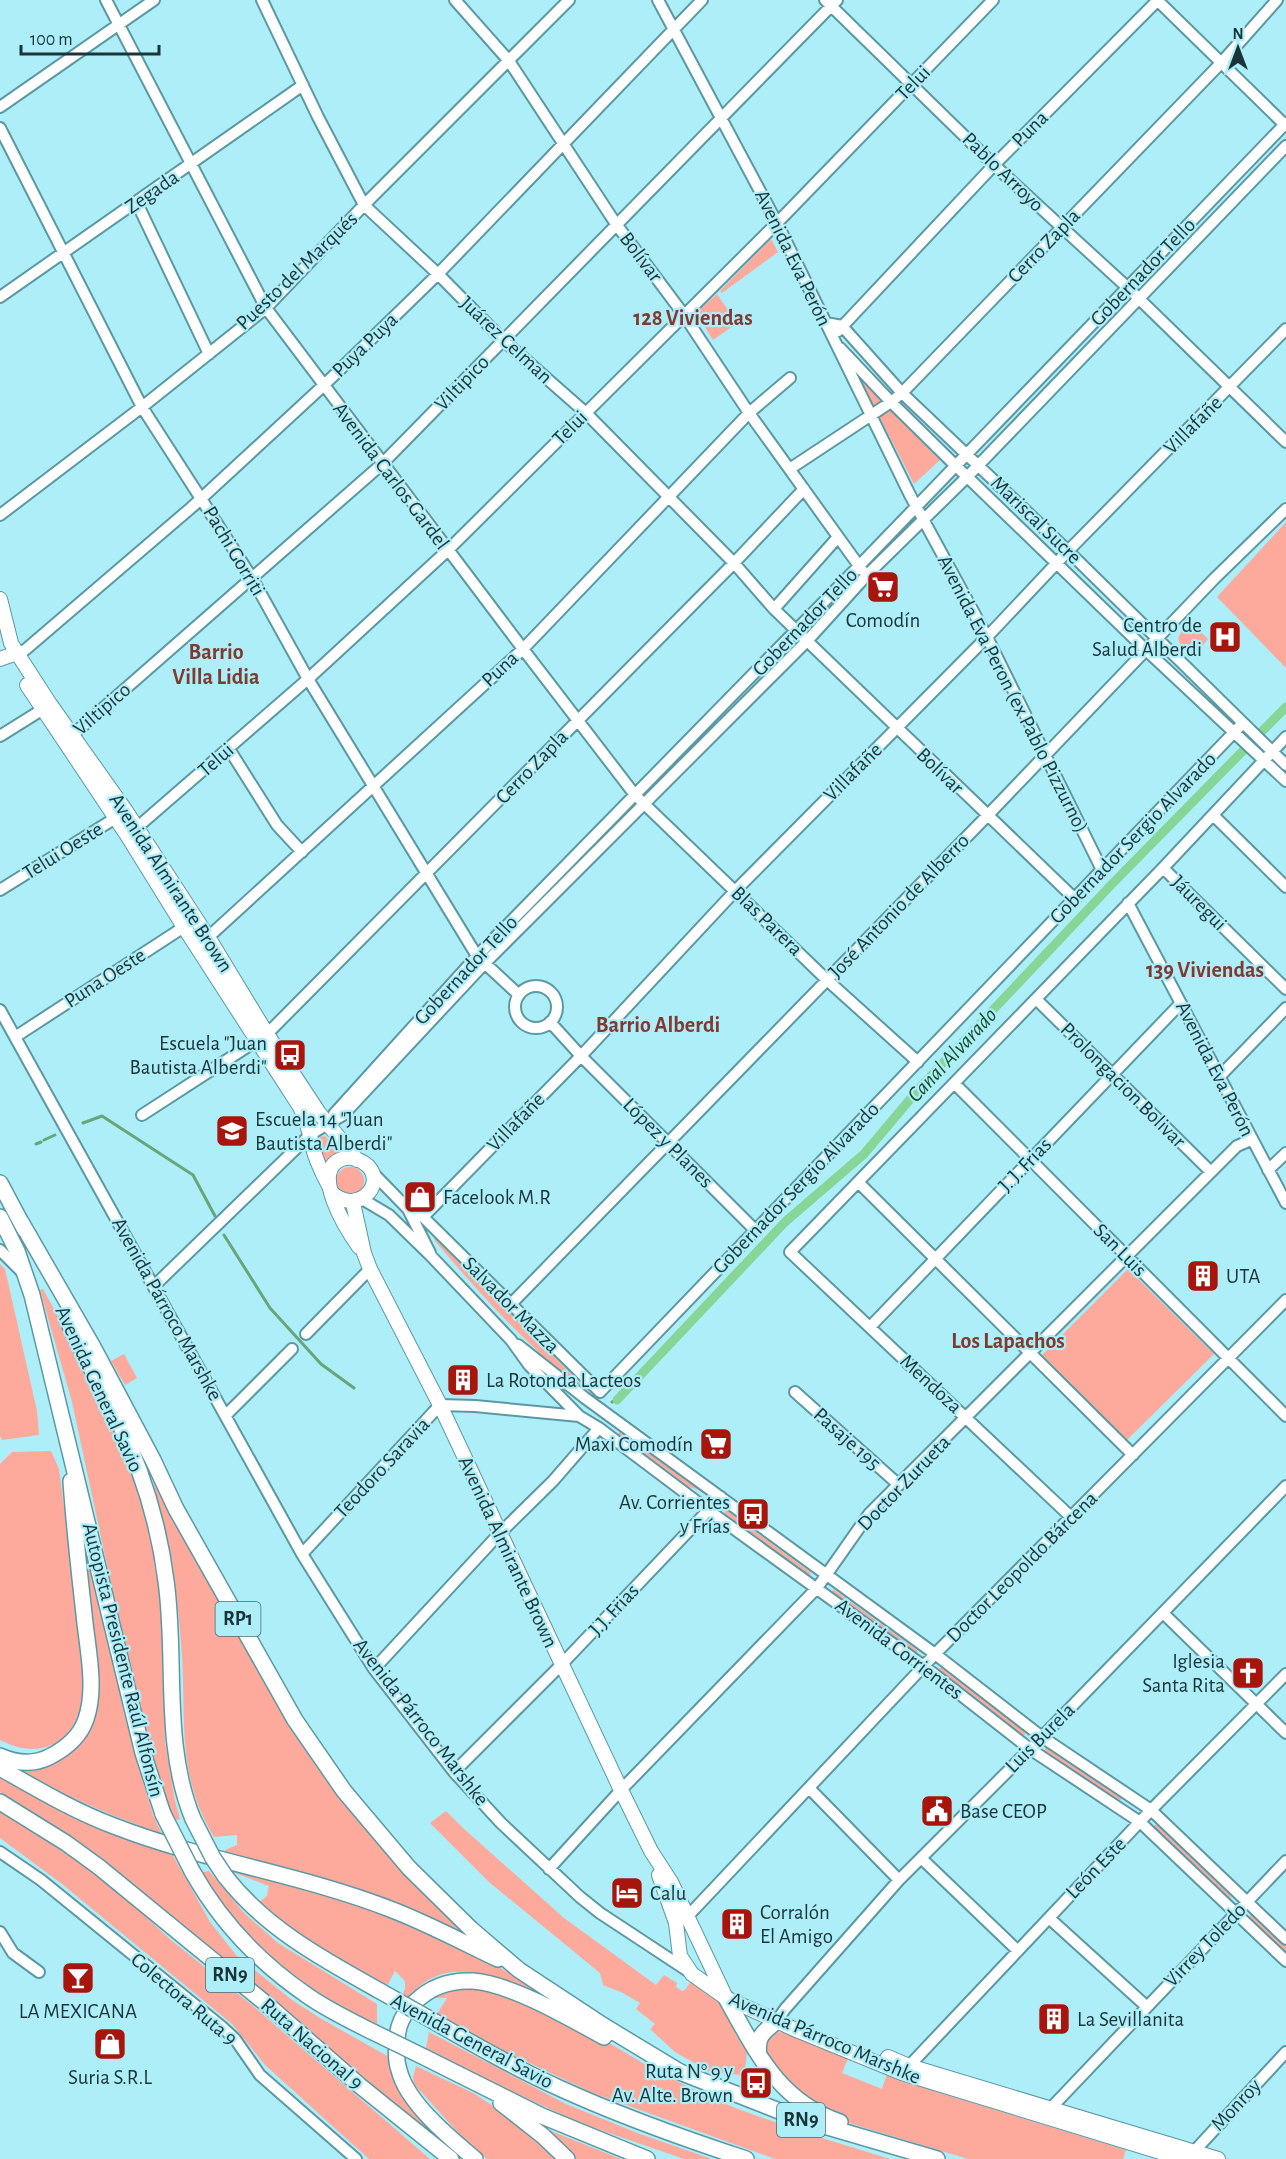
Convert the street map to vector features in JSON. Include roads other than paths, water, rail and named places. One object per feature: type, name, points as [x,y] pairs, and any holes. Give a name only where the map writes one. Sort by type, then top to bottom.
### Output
[{"type":"highway","name":"Avenida General Savio","points":[[0,1183],[117,1418],[149,1503],[162,1557],[169,1605],[174,1729],[178,1763],[186,1798],[194,1818],[213,1858],[225,1876],[249,1905],[321,1958],[490,2054],[558,2087],[646,2123],[746,2159]]},
{"type":"highway","name":"Avenida General Savio","points":[[0,1217],[18,1251],[27,1278],[68,1440]]},
{"type":"highway","name":"RP1","points":[[21,1222],[98,1357],[153,1460],[176,1509],[282,1698],[314,1749],[367,1821],[409,1868],[471,1929],[519,1970]]},
{"type":"highway","points":[[0,1756],[25,1762],[43,1760],[62,1750],[78,1735],[88,1714],[89,1662],[74,1529],[68,1440]]},
{"type":"highway","name":"Autopista Presidente Raúl Alfonsín","points":[[68,1440],[143,1753],[163,1814],[192,1871],[227,1923],[262,1960],[308,1997],[477,2085]]},
{"type":"highway","name":"RN9","points":[[0,1768],[42,1792],[113,1826],[344,1893],[391,1909],[519,1970],[604,2026],[680,2072],[797,2118],[932,2157]]},
{"type":"highway","name":"Ruta Nacional 9","points":[[0,1802],[66,1843],[99,1867],[451,2159]]},
{"type":"highway","points":[[475,2159],[438,2126],[419,2104],[406,2086],[399,2070],[397,2036],[401,2019],[420,1998],[437,1986],[450,1982],[468,1981],[499,1987],[578,2023],[654,2063],[680,2072]]},
{"type":"highway","points":[[723,1993],[760,2058],[781,2085],[800,2103],[828,2118],[932,2157]]},
{"type":"highway","points":[[760,2058],[759,2040],[762,2034],[779,2018]]},
{"type":"highway","points":[[359,2085],[402,2130],[440,2159]]},
{"type":"highway","name":"Avenida General Savio","points":[[477,2085],[569,2128],[648,2159]]},
{"type":"highway","points":[[477,2085],[543,2136],[567,2159]]},
{"type":"main road","name":"Avenida Almirante Brown","points":[[0,599],[11,643],[8,656]]},
{"type":"main road","name":"Avenida Almirante Brown","points":[[0,636],[8,656],[208,937],[300,1107],[311,1134],[319,1166],[343,1221],[364,1253],[440,1405],[499,1534],[651,1851]]},
{"type":"main road","name":"Avenida Almirante Brown","points":[[132,832],[196,947],[262,1038],[357,1160]]},
{"type":"main road","points":[[351,1158],[366,1164],[371,1170],[373,1184],[369,1193],[358,1201],[342,1201],[330,1189],[330,1172],[338,1161],[351,1158]]},
{"type":"main road","points":[[358,1201],[364,1253]]},
{"type":"main road","points":[[651,1851],[671,1882],[723,1993]]},
{"type":"main road","points":[[651,1851],[676,1923],[680,1956],[689,1968],[702,1955],[701,1945]]},
{"type":"main road","name":"Avenida Párroco Marshke","points":[[689,1968],[723,1993],[902,2073],[1188,2156],[1218,2159]]},
{"type":"main road","name":"Avenida Párroco Marshke","points":[[779,2018],[909,2066],[1050,2109],[1188,2156]]},
{"type":"street","name":"Avenida Carlos Gardel","points":[[106,0],[266,308],[382,464],[639,799]]},
{"type":"street","points":[[0,107],[154,0]]},
{"type":"street","name":"Juárez Celman","points":[[262,0],[364,205],[438,274],[503,340],[585,413],[734,563],[774,609],[808,640]]},
{"type":"street","name":"Bolívar","points":[[455,0],[509,62],[616,224],[684,315],[749,413],[867,575]]},
{"type":"street","name":"Puesto del Marqués","points":[[0,515],[142,407],[266,308],[364,205],[569,0]]},
{"type":"street","name":"Avenida Eva Perón","points":[[658,0],[777,223],[832,339],[923,518]]},
{"type":"street","name":"Puya Puya","points":[[8,656],[25,650],[202,497],[323,386],[438,274],[702,0]]},
{"type":"street","name":"Telui","points":[[132,832],[308,679],[448,550],[777,223],[993,0]]},
{"type":"street","points":[[1157,0],[1286,124]]},
{"type":"street","name":"Puna","points":[[832,339],[994,165],[1157,0]]},
{"type":"street","name":"Cerro Zapla","points":[[791,468],[902,393],[1221,63],[1277,0]]},
{"type":"street","name":"Pablo Arroyo","points":[[831,2],[994,165],[1128,288],[1286,442]]},
{"type":"street","name":"Viltipico","points":[[68,739],[382,464],[616,224],[722,120],[831,2]]},
{"type":"street","name":"Zegada","points":[[0,297],[65,254],[303,85]]},
{"type":"street","name":"Gobernador Tello","points":[[154,1286],[311,1134],[343,1115],[481,960],[639,799],[797,630],[1286,124]]},
{"type":"street","name":"Pachi Gorriti","points":[[0,128],[142,407],[252,578],[308,679],[481,960],[519,995]]},
{"type":"street","name":"Gobernador Tello","points":[[639,799],[808,640],[867,575],[968,476],[1286,146]]},
{"type":"street","points":[[136,203],[209,354]]},
{"type":"street","points":[[826,323],[842,326]]},
{"type":"street","name":"Mariscal Sucre","points":[[842,326],[902,393],[1158,638],[1239,728]]},
{"type":"street","name":"Villafañe","points":[[423,1217],[581,1056],[736,890],[987,638],[1068,550],[1286,329]]},
{"type":"street","name":"Mariscal Sucre","points":[[832,339],[891,402],[1146,650],[1239,728]]},
{"type":"street","name":"Puna","points":[[196,947],[523,649],[749,413],[790,378]]},
{"type":"street","name":"Cerro Zapla","points":[[142,1115],[262,1038],[427,874],[804,489]]},
{"type":"street","name":"José Antonio de Alberro","points":[[511,1304],[1146,650],[1286,509]]},
{"type":"street","name":"Avenida Eva Peron (ex Pablo Pizzurno)","points":[[923,518],[987,638],[1102,870]]},
{"type":"street","points":[[774,609],[838,537]]},
{"type":"street","name":"Bolívar","points":[[808,640],[1074,899]]},
{"type":"street","points":[[0,736],[46,707]]},
{"type":"street","points":[[1239,728],[1268,756],[1286,781]]},
{"type":"street","name":"Gobernador Sergio Alvarado","points":[[600,1392],[1239,728]]},
{"type":"street","name":"Gobernador Sergio Alvarado","points":[[790,1252],[860,1183],[1286,737]]},
{"type":"street","points":[[229,749],[277,825],[302,852]]},
{"type":"street","points":[[1268,756],[1286,765]]},
{"type":"street","name":"Blas Parera","points":[[639,799],[827,980],[918,1062]]},
{"type":"street","name":"Telui Oeste","points":[[0,890],[121,815]]},
{"type":"street","points":[[1213,815],[1286,887]]},
{"type":"street","name":"Jáuregui","points":[[1163,868],[1286,989]]},
{"type":"street","name":"Avenida Eva Perón","points":[[1128,903],[1286,1203]]},
{"type":"street","name":"Puna Oeste","points":[[15,1037],[196,919]]},
{"type":"street","points":[[538,986],[550,992],[556,1004],[556,1011],[550,1022],[545,1026],[532,1028],[520,1021],[514,1008],[519,995],[524,990],[538,986]]},
{"type":"street","name":"Prolongacion Bolivar","points":[[1036,999],[1211,1172]]},
{"type":"street","name":"J. J. Frias","points":[[870,1327],[1181,1004]]},
{"type":"street","points":[[1219,1077],[1286,1008]]},
{"type":"street","name":"Avenida Párroco Marshke","points":[[0,1010],[303,1554],[374,1669],[454,1772],[501,1823],[549,1869],[600,1913],[689,1968]]},
{"type":"street","name":"López y Planes","points":[[550,1022],[756,1231]]},
{"type":"street","name":"San Luis","points":[[954,1083],[1286,1416]]},
{"type":"street","name":"Doctor Zurueta","points":[[549,1869],[621,1790],[817,1588],[869,1514],[1237,1146],[1251,1140]]},
{"type":"street","points":[[1268,1170],[1286,1153]]},
{"type":"street","name":"Avenida Corrientes","points":[[371,1170],[408,1209],[431,1256]]},
{"type":"street","points":[[860,1183],[1133,1455]]},
{"type":"street","name":"Avenida Corrientes","points":[[358,1201],[389,1215],[511,1340],[529,1365],[579,1416],[599,1428],[925,1667],[1030,1749],[1140,1822],[1286,1961]]},
{"type":"street","name":"Salvador Mazza","points":[[408,1209],[423,1217],[600,1392]]},
{"type":"street","points":[[0,1250],[27,1278]]},
{"type":"street","name":"Mendoza","points":[[790,1252],[1071,1517]]},
{"type":"street","points":[[306,1334],[370,1269]]},
{"type":"street","name":"Doctor Leopoldo Bárcena","points":[[687,1917],[935,1654],[1286,1300]]},
{"type":"street","name":"Avenida Corrientes","points":[[511,1340],[598,1408],[935,1654],[1042,1737],[1151,1810],[1286,1939]]},
{"type":"street","points":[[226,1415],[292,1349]]},
{"type":"street","points":[[598,1408],[600,1392]]},
{"type":"street","name":"Pasaje 195","points":[[795,1392],[899,1485]]},
{"type":"street","name":"Teodoro Saravia","points":[[303,1554],[440,1405],[579,1416]]},
{"type":"street","points":[[374,1669],[499,1534],[553,1481],[599,1428]]},
{"type":"street","name":"Luis Burela","points":[[779,2018],[899,1880],[1163,1614],[1286,1486]]},
{"type":"street","name":"J.J. Frias","points":[[454,1772],[561,1665],[721,1497]]},
{"type":"street","points":[[1163,1614],[1286,1733]]},
{"type":"street","name":"León Este","points":[[909,2066],[1151,1810],[1286,1674]]},
{"type":"street","points":[[809,1788],[899,1880]]},
{"type":"street","name":"Colectora Ruta 9","points":[[0,1852],[41,1880],[229,2033],[260,2075],[356,2159]]},
{"type":"street","points":[[921,1858],[1018,1951]]},
{"type":"street","name":"Virrey Toledo","points":[[1050,2109],[1286,1861]]},
{"type":"street","points":[[1049,1918],[1146,2006]]},
{"type":"street","points":[[0,1932],[14,1953],[39,1972]]},
{"type":"street","name":"Monroy","points":[[1188,2156],[1286,2052]]},
{"type":"waterway","name":"Canal Alvarado","points":[[617,1400],[785,1222],[864,1154],[923,1084],[1112,884],[1286,707]]},
{"type":"waterway","points":[[83,1123],[102,1116],[193,1175],[215,1216]]},
{"type":"waterway","points":[[44,1140],[55,1135]]},
{"type":"waterway","points":[[36,1144],[41,1142]]},
{"type":"waterway","points":[[224,1235],[270,1308],[321,1364],[354,1388]]},
{"type":"waterway","name":"Canal Alvarado","points":[[612,1402],[617,1400]]},
{"type":"place","name":"Comodín","points":[[883,587]]},
{"type":"place","name":"Centro de Salud Alberdi","points":[[1225,637]]},
{"type":"place","name":"Escuela \"Juan Bautista Alberdi\"","points":[[290,1055]]},
{"type":"place","name":"Escuela 14 \"Juan Bautista Alberdi\"","points":[[232,1131]]},
{"type":"place","name":"Facelook M.R","points":[[420,1197]]},
{"type":"place","name":"UTA","points":[[1203,1276]]},
{"type":"place","name":"La Rotonda Lacteos","points":[[463,1380]]},
{"type":"place","name":"Maxi Comodín","points":[[716,1444]]},
{"type":"place","name":"Av. Corrientes y Frías","points":[[753,1514]]},
{"type":"place","name":"Iglesia Santa Rita","points":[[1248,1673]]},
{"type":"place","name":"Base CEOP","points":[[937,1811]]},
{"type":"place","name":"Calu","points":[[627,1893]]},
{"type":"place","name":"Corralón El Amigo","points":[[737,1924]]},
{"type":"place","name":"LA MEXICANA","points":[[78,1978]]},
{"type":"place","name":"La Sevillanita","points":[[1054,2019]]},
{"type":"place","name":"Suria S.R.L","points":[[110,2044]]},
{"type":"place","name":"Ruta N° 9 y Av. Alte. Brown","points":[[756,2083]]},
{"type":"district","name":"128 Viviendas","points":[[693,318]]},
{"type":"district","name":"Barrio Villa Lidia","points":[[216,664]]},
{"type":"district","name":"139 Viviendas","points":[[1205,970]]},
{"type":"district","name":"Barrio Alberdi","points":[[658,1025]]},
{"type":"district","name":"Los Lapachos","points":[[1008,1341]]}]
